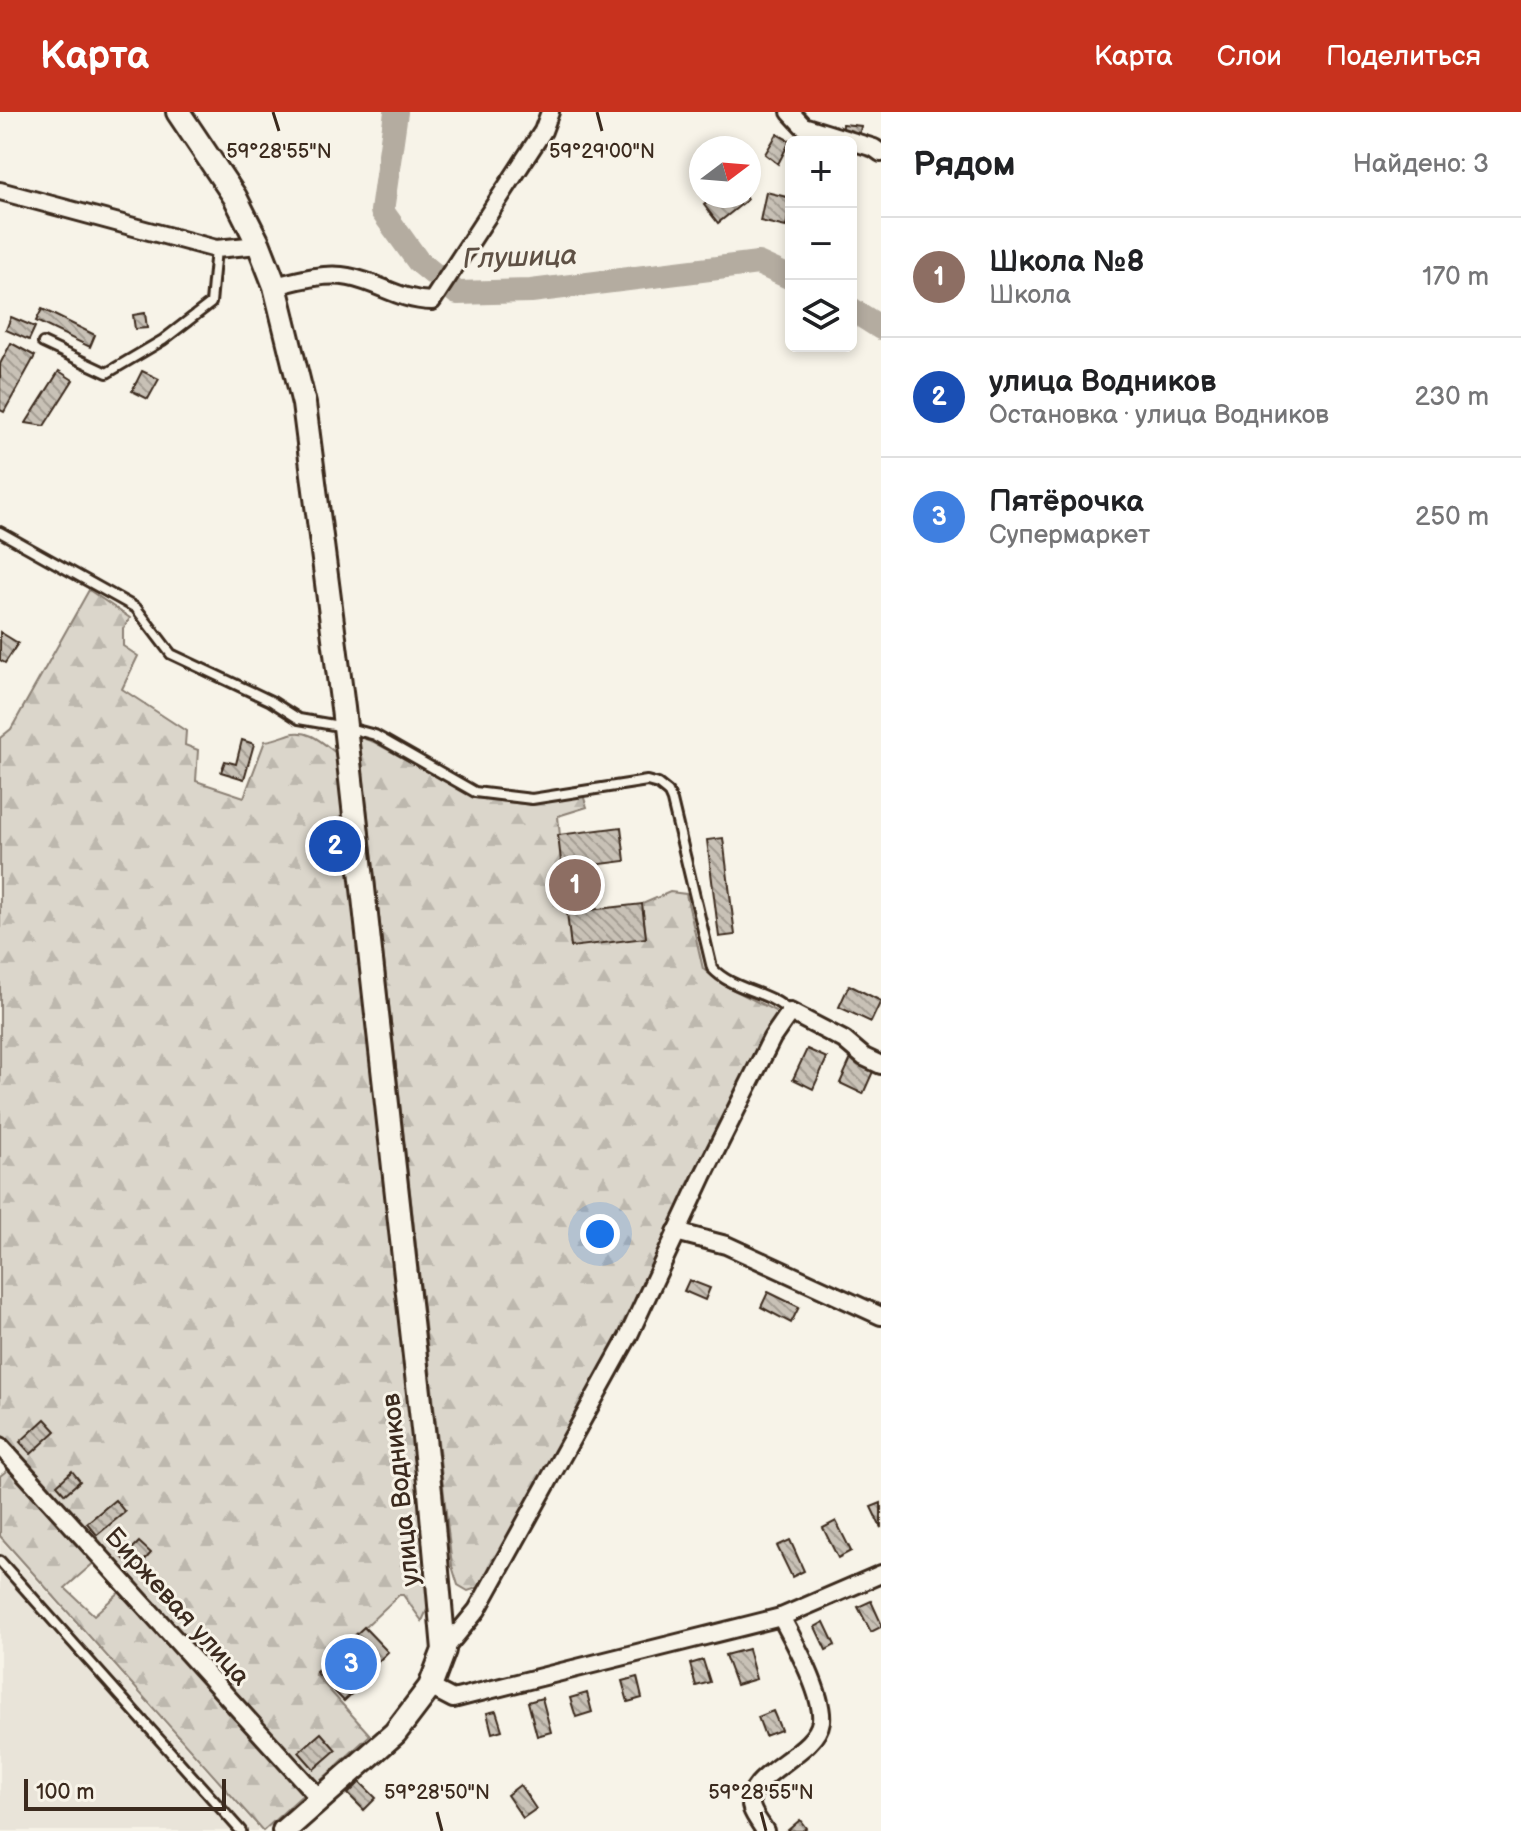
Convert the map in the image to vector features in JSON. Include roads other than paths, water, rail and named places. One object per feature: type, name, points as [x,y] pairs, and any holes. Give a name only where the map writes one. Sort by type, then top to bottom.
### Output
[{"type":"main road","name":"улица Водников","points":[[178,112],[235,197],[259,245],[275,286],[304,404],[345,727],[430,1492],[444,1650]]},
{"type":"main road","points":[[284,1831],[395,1733],[430,1687],[444,1650]]},
{"type":"street","points":[[275,286],[308,278],[348,276],[411,300],[432,301],[543,131],[550,112]]},
{"type":"street","points":[[790,112],[803,126],[878,150]]},
{"type":"street","points":[[0,191],[216,249],[259,245]]},
{"type":"street","points":[[444,1650],[477,1610],[499,1573],[628,1337],[772,1038],[790,1012],[844,1040],[864,1057],[881,1065]]},
{"type":"street","points":[[676,1232],[739,1250],[881,1316]]},
{"type":"street","name":"Биржевая улица","points":[[0,1446],[320,1799]]},
{"type":"street","points":[[430,1687],[453,1699],[781,1617],[881,1574]]},
{"type":"street","points":[[765,1831],[752,1811],[750,1800],[754,1788],[815,1736],[821,1720],[803,1657],[781,1617]]},
{"type":"lane","points":[[43,343],[107,373],[163,340],[211,303],[216,249]]},
{"type":"lane","points":[[0,532],[136,608],[171,654],[271,701],[299,719],[375,735],[475,792],[532,799],[635,781],[658,784],[668,792],[672,801],[712,968],[720,977],[779,1001],[790,1012]]},
{"type":"lane","points":[[0,1561],[241,1831]]},
{"type":"waterway","name":"Глушица","points":[[396,112],[382,211],[418,261],[457,293],[531,291],[758,263],[785,275]]},
{"type":"waterway","name":"Глушица","points":[[857,313],[881,328]]},
{"type":"place","name":"улица Водников","points":[[335,846]]},
{"type":"place","name":"Школа №8","points":[[575,885]]},
{"type":"place","name":"Пятёрочка","points":[[351,1664]]}]
